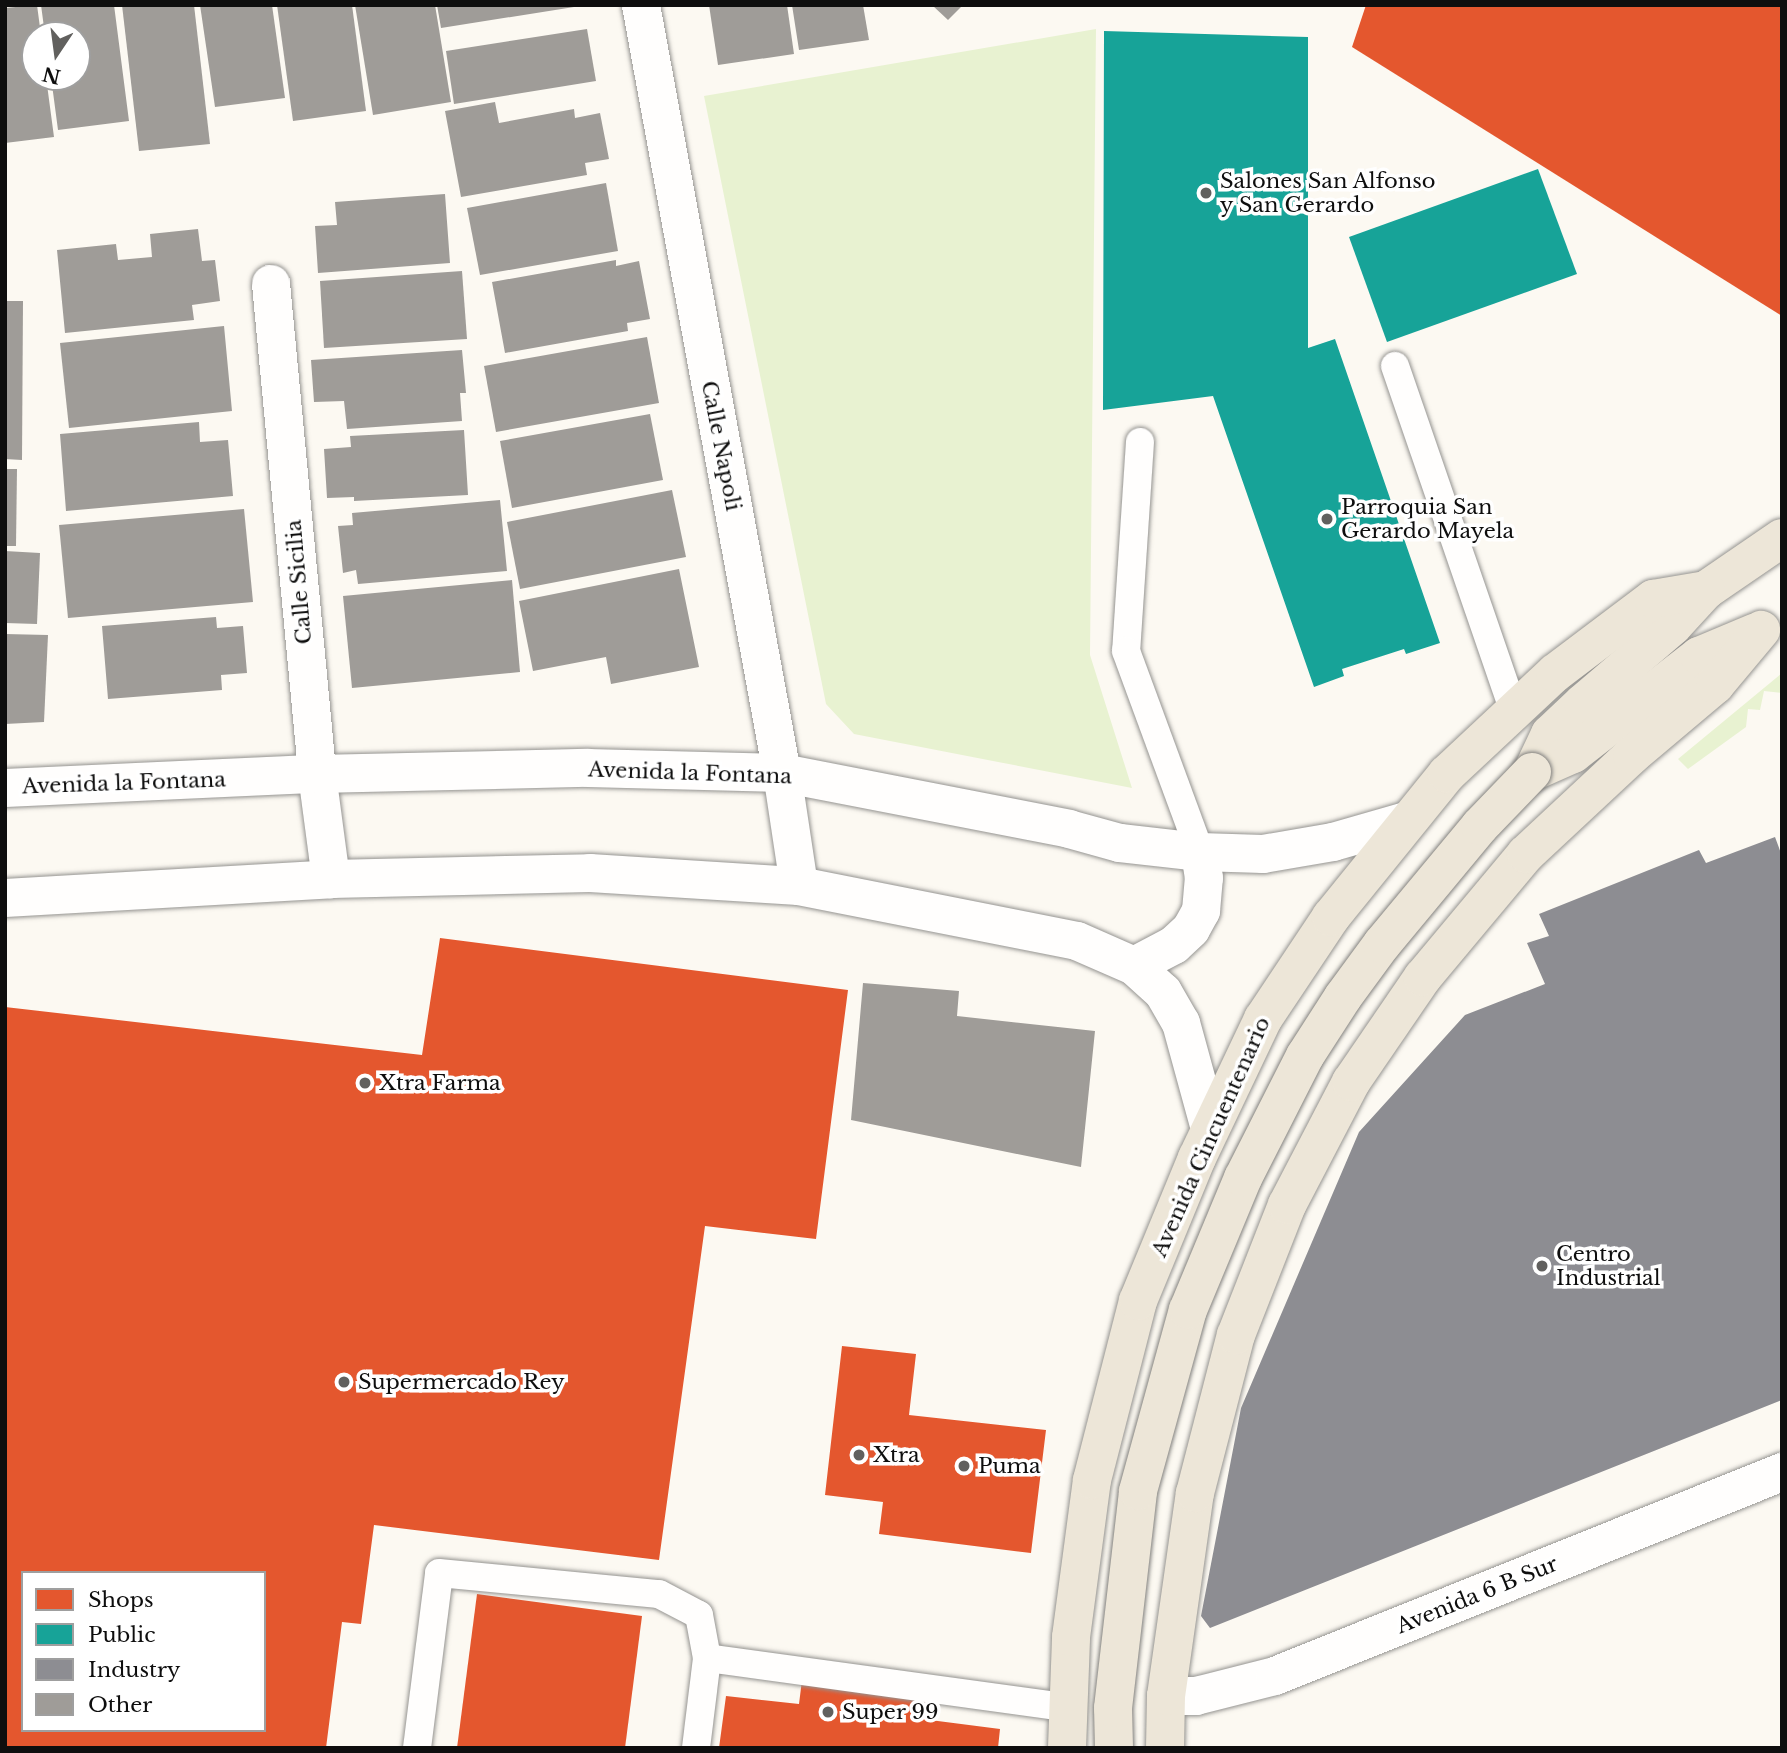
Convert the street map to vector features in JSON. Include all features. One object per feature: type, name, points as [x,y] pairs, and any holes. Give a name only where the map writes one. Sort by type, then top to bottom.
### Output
[{"type":"main road","name":"Avenida Cincuentenario","points":[[1114,1748],[1113,1707],[1138,1491],[1188,1310],[1243,1178],[1305,1056],[1343,997],[1382,944],[1480,826],[1532,772],[1550,734],[1673,626],[1706,590],[1782,538]]},
{"type":"main road","name":"Avenida Cincuentenario","points":[[1067,1748],[1066,1707],[1071,1637],[1092,1480],[1138,1301],[1210,1129],[1263,1019],[1331,916],[1447,774],[1555,673],[1653,599],[1706,590]]},
{"type":"main road","name":"Avenida Cincuentenario","points":[[1532,772],[1573,754],[1699,656],[1771,622]]},
{"type":"main road","name":"Avenida Cincuentenario","points":[[1165,1748],[1167,1696],[1195,1493],[1236,1335],[1287,1205],[1351,1082],[1423,977],[1526,854],[1632,755],[1716,685],[1771,622]]},
{"type":"main road","points":[[1071,1637],[1080,1655],[1109,1683],[1147,1696],[1167,1696]]},
{"type":"street","name":"Calle Napoli","points":[[641,5],[782,773],[799,886]]},
{"type":"street","name":"Calle Sicilia","points":[[271,284],[317,774],[331,880]]},
{"type":"street","name":"Avenida la Fontana","points":[[5,788],[317,774],[589,768],[782,773],[1069,829],[1120,843],[1200,852],[1263,854],[1333,842],[1406,821]]},
{"type":"street","points":[[1134,966],[1174,945],[1192,929],[1201,911],[1204,878],[1200,852]]},
{"type":"street","points":[[5,898],[331,880],[590,873],[799,886],[1077,942],[1134,966],[1163,992],[1181,1023],[1210,1129]]},
{"type":"street","name":"Avenida 6 B Sur","points":[[1167,1696],[1196,1696],[1275,1676],[1782,1472]]},
{"type":"lane","points":[[1395,366],[1514,711]]},
{"type":"lane","points":[[1140,442],[1126,651],[1200,852]]},
{"type":"lane","points":[[418,1748],[439,1573],[659,1594],[699,1615],[707,1658],[696,1748]]},
{"type":"lane","points":[[707,1658],[1066,1707]]},
{"type":"green space","points":[[1096,29],[1090,655],[1132,788],[854,734],[826,704],[704,96]]},
{"type":"green space","points":[[1782,673],[1782,693],[1764,691],[1760,710],[1748,709],[1746,727],[1688,769],[1678,759]]},
{"type":"building: Shops","points":[[1366,5],[1782,5],[1782,316],[1352,47]]},
{"type":"building: Shops","name":"Supermercado Rey","points":[[440,938],[848,990],[816,1239],[705,1226],[659,1560],[374,1525],[361,1624],[342,1622],[326,1748],[5,1748],[5,1007],[422,1055]]},
{"type":"building: Shops","name":"Puma","points":[[842,1346],[916,1354],[909,1415],[1046,1430],[1031,1553],[879,1534],[883,1502],[825,1495]]},
{"type":"building: Shops","points":[[477,1594],[642,1616],[625,1748],[457,1748]]},
{"type":"building: Shops","name":"Super 99","points":[[802,1680],[934,1697],[930,1720],[1000,1729],[998,1748],[719,1748],[726,1696],[799,1704]]},
{"type":"building: Public","name":"Salones San Alfonso y San Gerardo","points":[[1104,31],[1308,37],[1308,348],[1335,339],[1440,643],[1406,654],[1404,649],[1342,669],[1344,676],[1314,687],[1213,396],[1103,410]]},
{"type":"building: Public","points":[[1538,169],[1577,274],[1387,342],[1349,237]]},
{"type":"building: Industry","name":"Centro Industrial","points":[[1775,837],[1782,856],[1782,1400],[1210,1628],[1201,1616],[1241,1408],[1359,1132],[1465,1015],[1545,984],[1527,943],[1549,936],[1539,914],[1699,850],[1706,863]]},
{"type":"building: Other","points":[[37,5],[39,21],[21,21],[21,91],[48,91],[54,137],[5,143],[5,8]]},
{"type":"building: Other","points":[[41,5],[114,5],[129,121],[58,130],[53,91],[91,91],[91,21],[43,21]]},
{"type":"building: Other","points":[[122,5],[194,5],[210,144],[139,151]]},
{"type":"building: Other","points":[[200,5],[272,5],[285,98],[215,107]]},
{"type":"building: Other","points":[[277,5],[352,5],[366,111],[293,121]]},
{"type":"building: Other","points":[[355,5],[435,5],[451,102],[373,115]]},
{"type":"building: Other","points":[[437,5],[574,5],[574,7],[441,28]]},
{"type":"building: Other","points":[[709,5],[787,5],[794,54],[718,65]]},
{"type":"building: Other","points":[[792,5],[863,5],[869,40],[799,50]]},
{"type":"building: Other","points":[[932,5],[963,5],[948,20]]},
{"type":"building: Other","points":[[587,29],[596,81],[454,104],[446,51]]},
{"type":"building: Other","points":[[495,102],[499,123],[574,109],[575,118],[600,113],[609,159],[585,163],[587,175],[461,197],[445,111]]},
{"type":"building: Other","points":[[606,183],[618,251],[480,275],[467,208]]},
{"type":"building: Other","points":[[445,194],[450,263],[318,273],[315,226],[337,225],[335,202]]},
{"type":"building: Other","points":[[198,229],[202,261],[215,260],[220,301],[192,305],[194,320],[65,333],[57,250],[116,244],[118,260],[152,257],[150,234]]},
{"type":"building: Other","points":[[616,260],[616,266],[639,261],[650,319],[627,323],[628,331],[505,353],[492,282]]},
{"type":"building: Other","points":[[462,271],[467,339],[324,348],[320,281]]},
{"type":"building: Other","points":[[5,301],[23,301],[22,460],[5,459]]},
{"type":"building: Other","points":[[224,326],[232,411],[69,428],[60,343]]},
{"type":"building: Other","points":[[647,337],[659,403],[496,432],[484,366]]},
{"type":"building: Other","points":[[462,350],[466,393],[460,393],[462,421],[347,429],[344,401],[314,402],[311,360]]},
{"type":"building: Other","points":[[650,414],[663,480],[512,508],[500,441]]},
{"type":"building: Other","points":[[199,422],[200,442],[228,440],[233,496],[66,511],[60,434]]},
{"type":"building: Other","points":[[464,430],[468,495],[354,501],[354,497],[327,498],[324,449],[351,447],[350,436]]},
{"type":"building: Other","points":[[5,469],[17,469],[16,546],[5,546]]},
{"type":"building: Other","points":[[672,490],[686,557],[520,589],[507,522]]},
{"type":"building: Other","points":[[500,500],[507,571],[358,584],[356,570],[343,573],[338,526],[353,525],[352,513]]},
{"type":"building: Other","points":[[244,509],[253,602],[68,618],[59,525]]},
{"type":"building: Other","points":[[5,551],[40,553],[37,624],[5,623]]},
{"type":"building: Other","points":[[679,569],[699,667],[611,684],[606,657],[533,671],[519,601]]},
{"type":"building: Other","points":[[512,580],[520,672],[352,688],[343,596]]},
{"type":"building: Other","points":[[216,617],[217,628],[243,626],[247,673],[221,675],[222,690],[108,699],[102,626]]},
{"type":"building: Other","points":[[5,634],[48,635],[44,722],[5,724]]},
{"type":"building: Other","points":[[863,983],[959,991],[957,1016],[1095,1031],[1081,1167],[851,1120]]},
{"type":"place","name":"Salones San Alfonso y San Gerardo","points":[[1206,193]]},
{"type":"place","name":"Parroquia San Gerardo Mayela","points":[[1327,519]]},
{"type":"place","name":"Xtra Farma","points":[[365,1083]]},
{"type":"place","name":"Centro Industrial","points":[[1542,1266]]},
{"type":"place","name":"Supermercado Rey","points":[[344,1382]]},
{"type":"place","name":"Xtra","points":[[859,1455]]},
{"type":"place","name":"Puma","points":[[964,1466]]},
{"type":"place","name":"Super 99","points":[[828,1712]]}]
